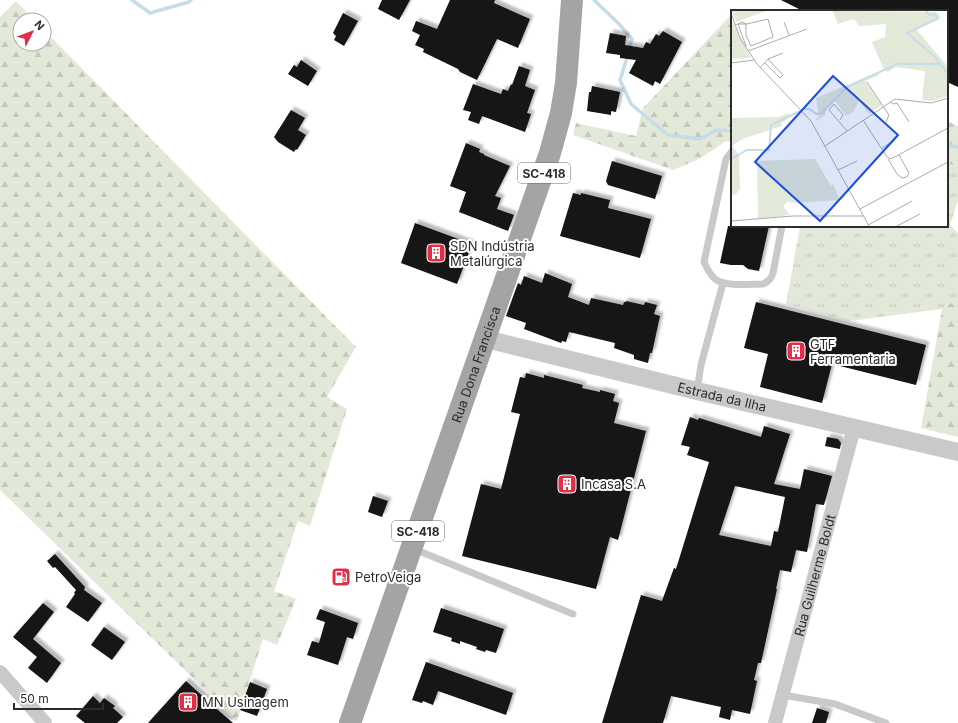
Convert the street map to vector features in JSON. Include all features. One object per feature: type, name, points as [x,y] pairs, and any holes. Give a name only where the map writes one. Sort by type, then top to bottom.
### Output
[{"type":"main road","name":"Rua Dona Francisca","points":[[350,723],[548,160],[561,114],[566,83],[572,0]]},
{"type":"street","name":"Estrada da Ilha","points":[[486,339],[697,391],[958,452]]},
{"type":"street","name":"Rua Guilherme Boldt","points":[[775,723],[854,428]]},
{"type":"street","points":[[0,672],[45,723]]},
{"type":"lane","points":[[731,152],[726,159],[704,262],[715,278],[723,283],[763,284],[767,282],[773,273],[782,227]]},
{"type":"lane","points":[[697,391],[701,365],[723,283]]},
{"type":"lane","points":[[412,548],[573,614]]},
{"type":"lane","points":[[783,695],[835,704],[886,723]]},
{"type":"green space","points":[[16,1],[26,12],[12,12],[12,52],[52,52],[52,38],[356,347],[327,397],[347,409],[310,526],[298,521],[274,591],[296,599],[277,645],[263,639],[237,721],[0,490],[0,17]]},
{"type":"green space","points":[[731,16],[731,142],[726,141],[699,159],[673,170],[573,135],[576,123],[636,136],[643,108]]},
{"type":"green space","points":[[948,121],[958,126],[958,166],[948,164]]},
{"type":"green space","points":[[948,164],[958,166],[958,200],[950,225],[958,233],[958,299],[942,309],[849,321],[786,304],[800,227],[948,227]]},
{"type":"green space","points":[[958,299],[958,437],[921,428],[942,309]]},
{"type":"building","points":[[382,0],[410,0],[399,20],[378,9]]},
{"type":"building","points":[[450,0],[495,0],[494,3],[530,19],[518,48],[497,39],[477,80],[423,52],[424,49],[415,45],[420,35],[412,31],[416,21],[437,29]]},
{"type":"building","points":[[781,0],[958,0],[958,87],[948,82],[948,10],[801,10]]},
{"type":"building","points":[[343,13],[358,21],[344,46],[334,40],[336,36],[333,33]]},
{"type":"building","points":[[663,31],[682,42],[660,84],[655,81],[653,86],[629,73],[636,60],[620,58],[620,55],[606,53],[610,33],[626,36],[625,45],[643,48],[646,42],[650,44],[656,34],[659,36]]},
{"type":"building","points":[[301,60],[317,71],[308,86],[288,74],[294,65],[297,67]]},
{"type":"building","points":[[519,66],[530,70],[525,86],[535,90],[527,113],[531,114],[525,132],[482,116],[479,124],[468,120],[471,112],[463,110],[473,84],[501,94],[503,89],[508,91],[511,84],[512,85]]},
{"type":"building","points":[[592,86],[620,92],[616,112],[611,111],[611,115],[587,111],[589,92],[591,92]]},
{"type":"building","points":[[291,110],[305,118],[298,130],[306,135],[297,150],[296,149],[294,152],[278,142],[274,137]]},
{"type":"building","points":[[466,143],[480,149],[479,152],[484,155],[510,166],[495,196],[501,198],[497,209],[514,215],[508,231],[459,212],[466,192],[450,186]]},
{"type":"building","points":[[612,161],[662,176],[655,199],[608,185],[606,181]]},
{"type":"building","points":[[573,193],[581,195],[581,193],[610,200],[608,208],[651,219],[640,258],[560,236]]},
{"type":"building","name":"SDN Indústria Metalúrgica","points":[[415,223],[472,244],[457,284],[401,263]]},
{"type":"building","points":[[728,226],[769,227],[759,271],[748,269],[743,265],[720,263]]},
{"type":"building","points":[[545,273],[572,284],[568,297],[589,305],[591,298],[623,305],[626,301],[644,305],[645,302],[657,305],[654,314],[660,316],[652,353],[650,353],[648,363],[634,359],[634,355],[614,348],[615,343],[569,332],[566,342],[562,341],[561,343],[524,329],[526,323],[506,316],[518,283],[521,285],[524,276],[542,283]]},
{"type":"building","name":"GTF Ferramentaria","points":[[756,302],[926,345],[916,385],[832,364],[822,403],[760,387],[768,354],[744,348]]},
{"type":"building","name":"Incasa S.A","points":[[526,373],[544,378],[544,375],[583,385],[582,388],[600,392],[600,390],[615,394],[613,401],[619,403],[614,423],[646,431],[618,540],[610,537],[596,589],[462,556],[481,484],[501,489],[520,414],[511,412],[520,377],[525,378]]},
{"type":"building","points":[[690,417],[698,420],[699,418],[761,437],[764,426],[790,434],[774,484],[800,489],[804,469],[832,476],[824,505],[816,504],[807,552],[796,550],[791,572],[780,570],[761,663],[758,663],[754,680],[757,681],[750,714],[732,710],[730,720],[719,717],[721,707],[671,696],[663,723],[602,723],[641,595],[662,601],[674,568],[676,569],[709,462],[687,455],[690,447],[681,445]],"holes":[[[735,486],[785,497],[778,532],[774,531],[771,546],[719,535]]]},
{"type":"building","points":[[827,437],[838,439],[841,443],[840,449],[825,446]]},
{"type":"building","points":[[373,496],[388,501],[382,517],[368,512]]},
{"type":"building","points":[[55,554],[85,587],[84,590],[102,603],[88,622],[66,607],[76,590],[55,567],[53,568],[47,561]]},
{"type":"building","points":[[43,603],[54,612],[33,639],[61,663],[47,683],[28,668],[37,657],[13,637]]},
{"type":"building","points":[[441,608],[504,629],[496,653],[476,649],[477,647],[460,641],[460,644],[451,641],[452,638],[433,632]]},
{"type":"building","points":[[320,609],[358,623],[353,639],[347,637],[338,665],[307,655],[312,641],[319,643],[325,622],[316,619]]},
{"type":"building","points":[[104,627],[125,642],[112,660],[91,645]]},
{"type":"building","points":[[426,662],[513,693],[506,715],[438,691],[433,705],[423,701],[422,703],[412,700]]},
{"type":"building","name":"MN Usinagem","points":[[186,681],[218,710],[233,723],[148,723]]},
{"type":"building","points":[[250,682],[267,689],[257,716],[240,710]]},
{"type":"building","points":[[93,696],[100,703],[104,698],[115,706],[113,708],[123,717],[117,723],[85,723],[76,716]]},
{"type":"building","points":[[817,708],[829,712],[826,723],[812,723]]},
{"type":"waterway","points":[[132,0],[150,13],[189,2],[191,0]]},
{"type":"waterway","points":[[594,0],[632,39],[629,49]]},
{"type":"waterway","points":[[628,55],[620,80],[631,104],[668,135],[700,139],[717,130],[731,131]]},
{"type":"waterway","points":[[948,146],[958,147]]},
{"type":"place","name":"SDN Indústria Metalúrgica","points":[[436,253]]},
{"type":"place","name":"GTF Ferramentaria","points":[[796,351]]},
{"type":"place","name":"Incasa S.A","points":[[567,484]]},
{"type":"place","name":"PetroVeiga","points":[[341,577]]},
{"type":"place","name":"MN Usinagem","points":[[188,702]]}]
